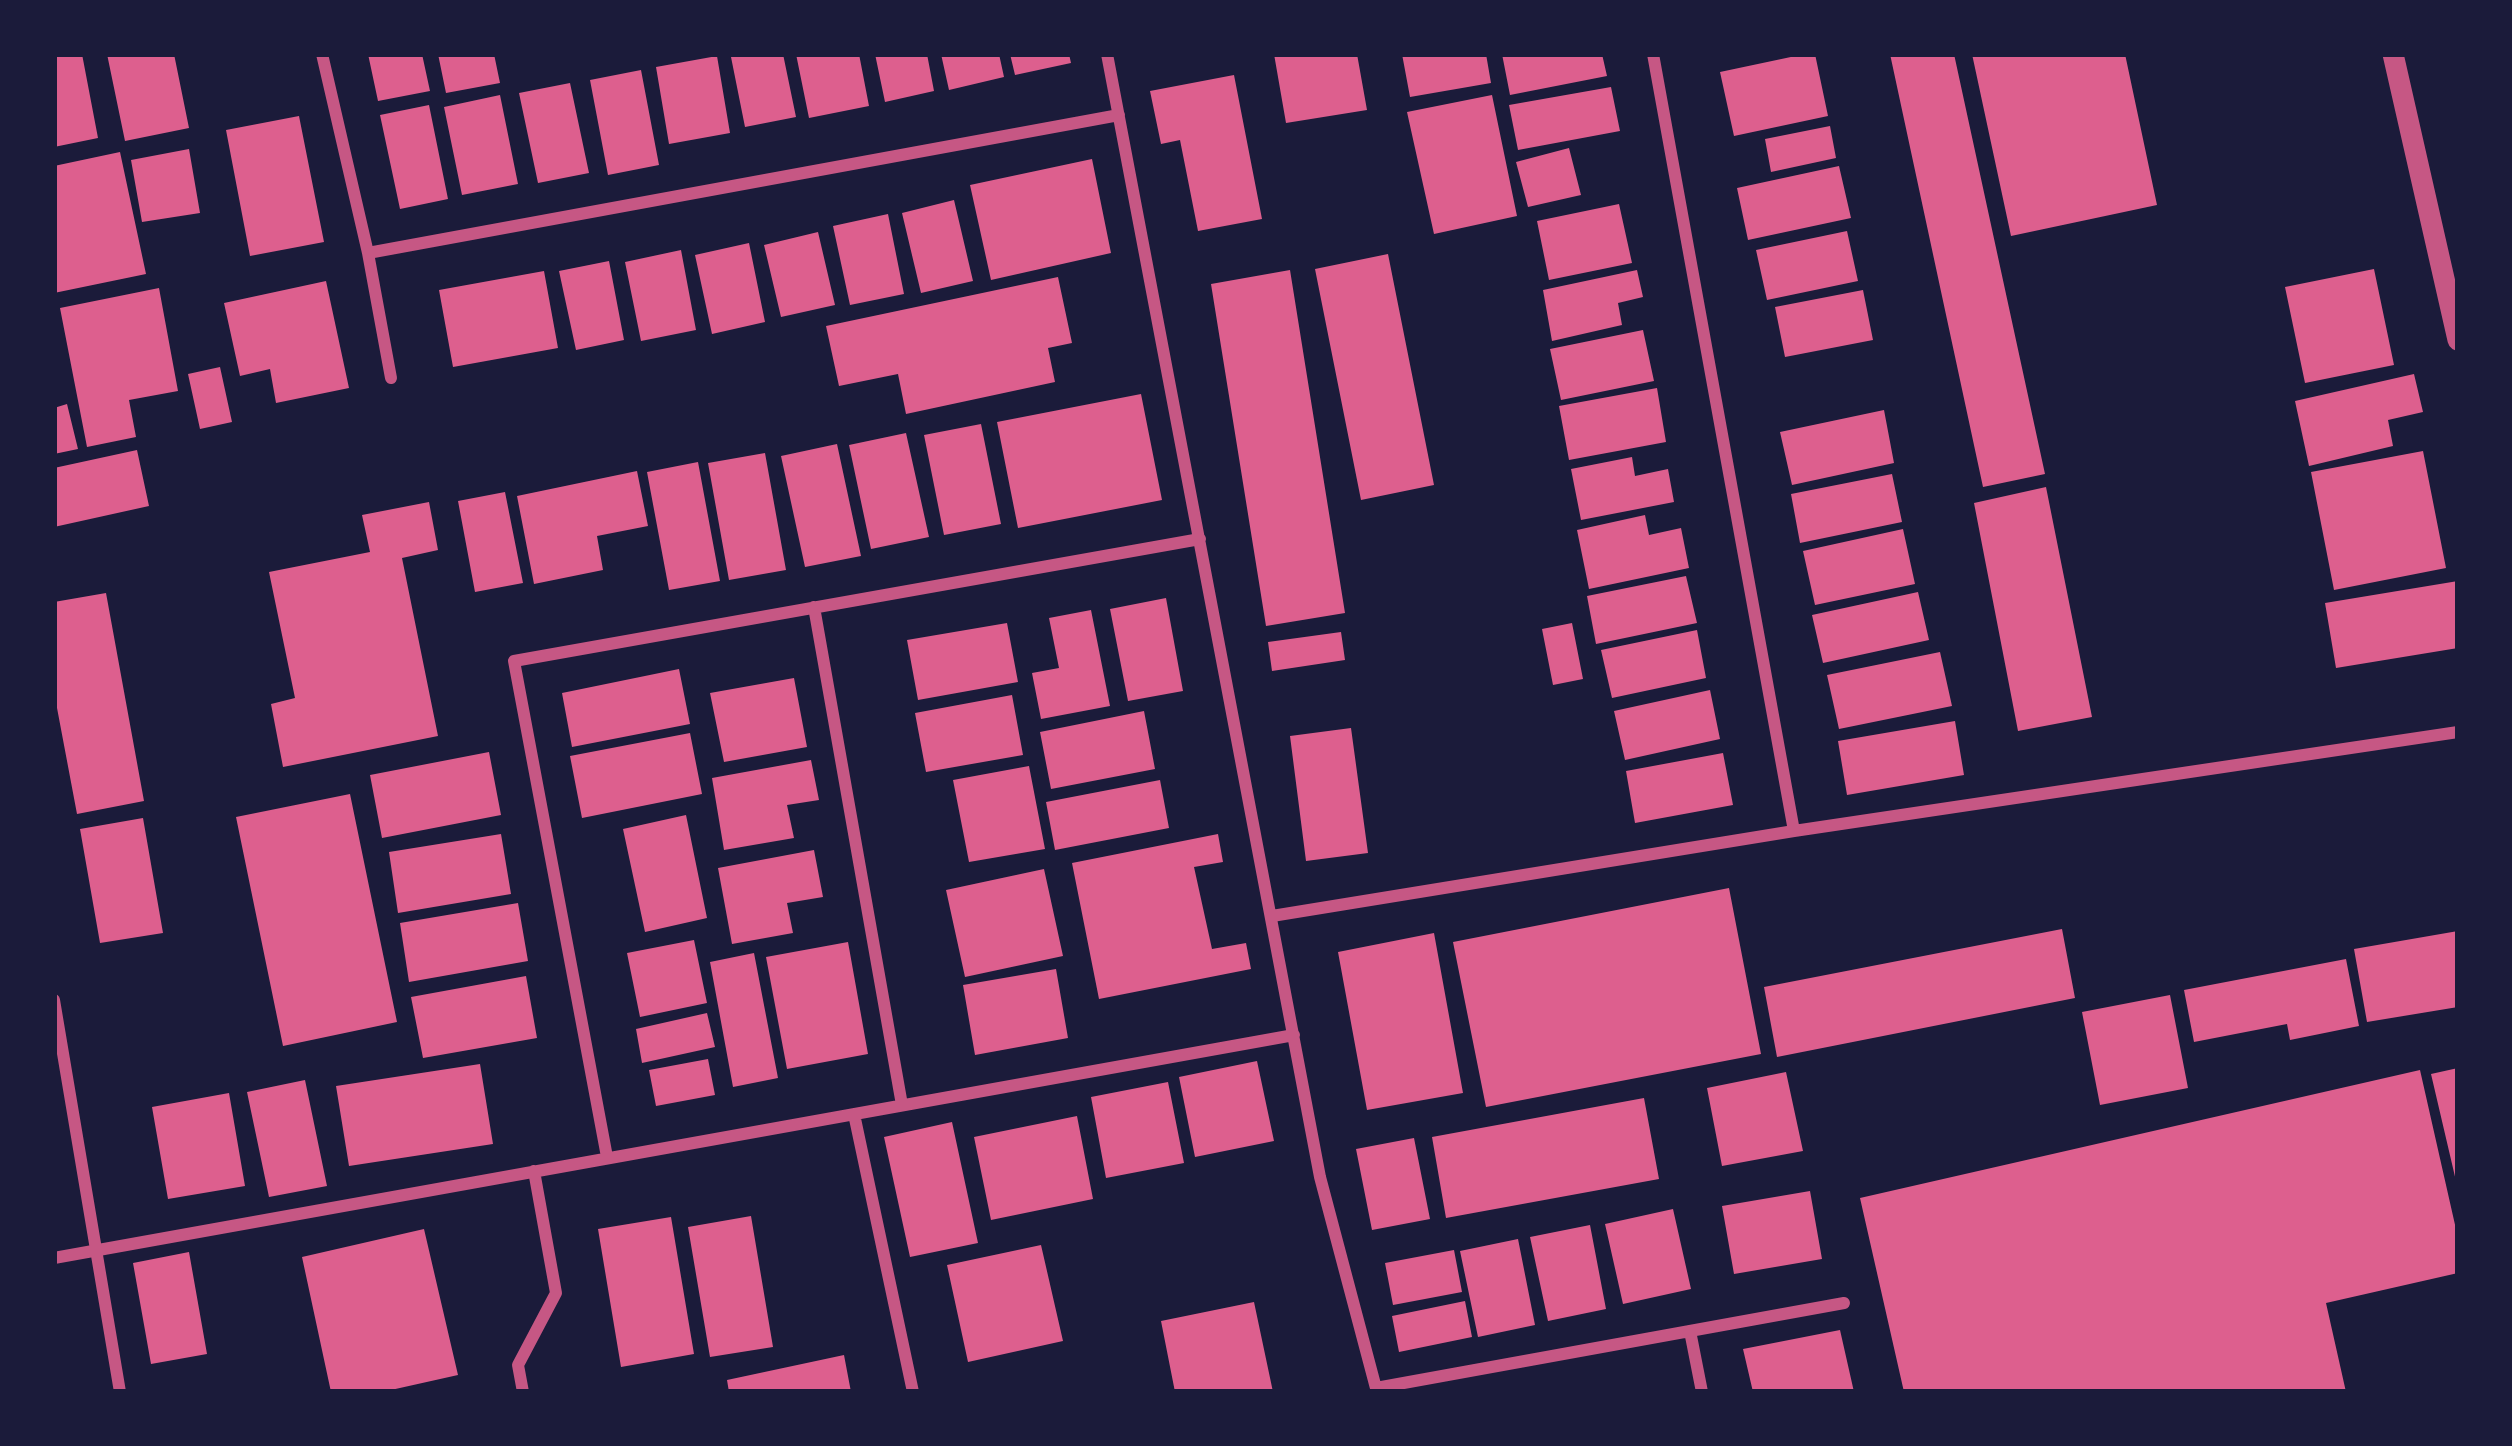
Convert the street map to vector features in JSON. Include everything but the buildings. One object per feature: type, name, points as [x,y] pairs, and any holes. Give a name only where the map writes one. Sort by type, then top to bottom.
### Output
[{"type":"street","points":[[322,54],[368,253],[391,379]]},
{"type":"street","points":[[1107,54],[1320,1177],[1377,1390],[1844,1303]]},
{"type":"street","points":[[1653,54],[1794,831]]},
{"type":"street","points":[[2393,54],[2454,302],[2458,340]]},
{"type":"street","points":[[368,253],[1119,116]]},
{"type":"street","points":[[607,1157],[514,662],[1200,538]]},
{"type":"street","points":[[814,607],[902,1105]]},
{"type":"street","points":[[1272,916],[1794,831],[2458,732]]},
{"type":"street","points":[[54,1000],[120,1392]]},
{"type":"street","points":[[54,1258],[1294,1035]]},
{"type":"street","points":[[854,1114],[913,1392]]},
{"type":"street","points":[[523,1392],[518,1365],[556,1293],[534,1171]]},
{"type":"street","points":[[1690,1331],[1702,1392]]}]
